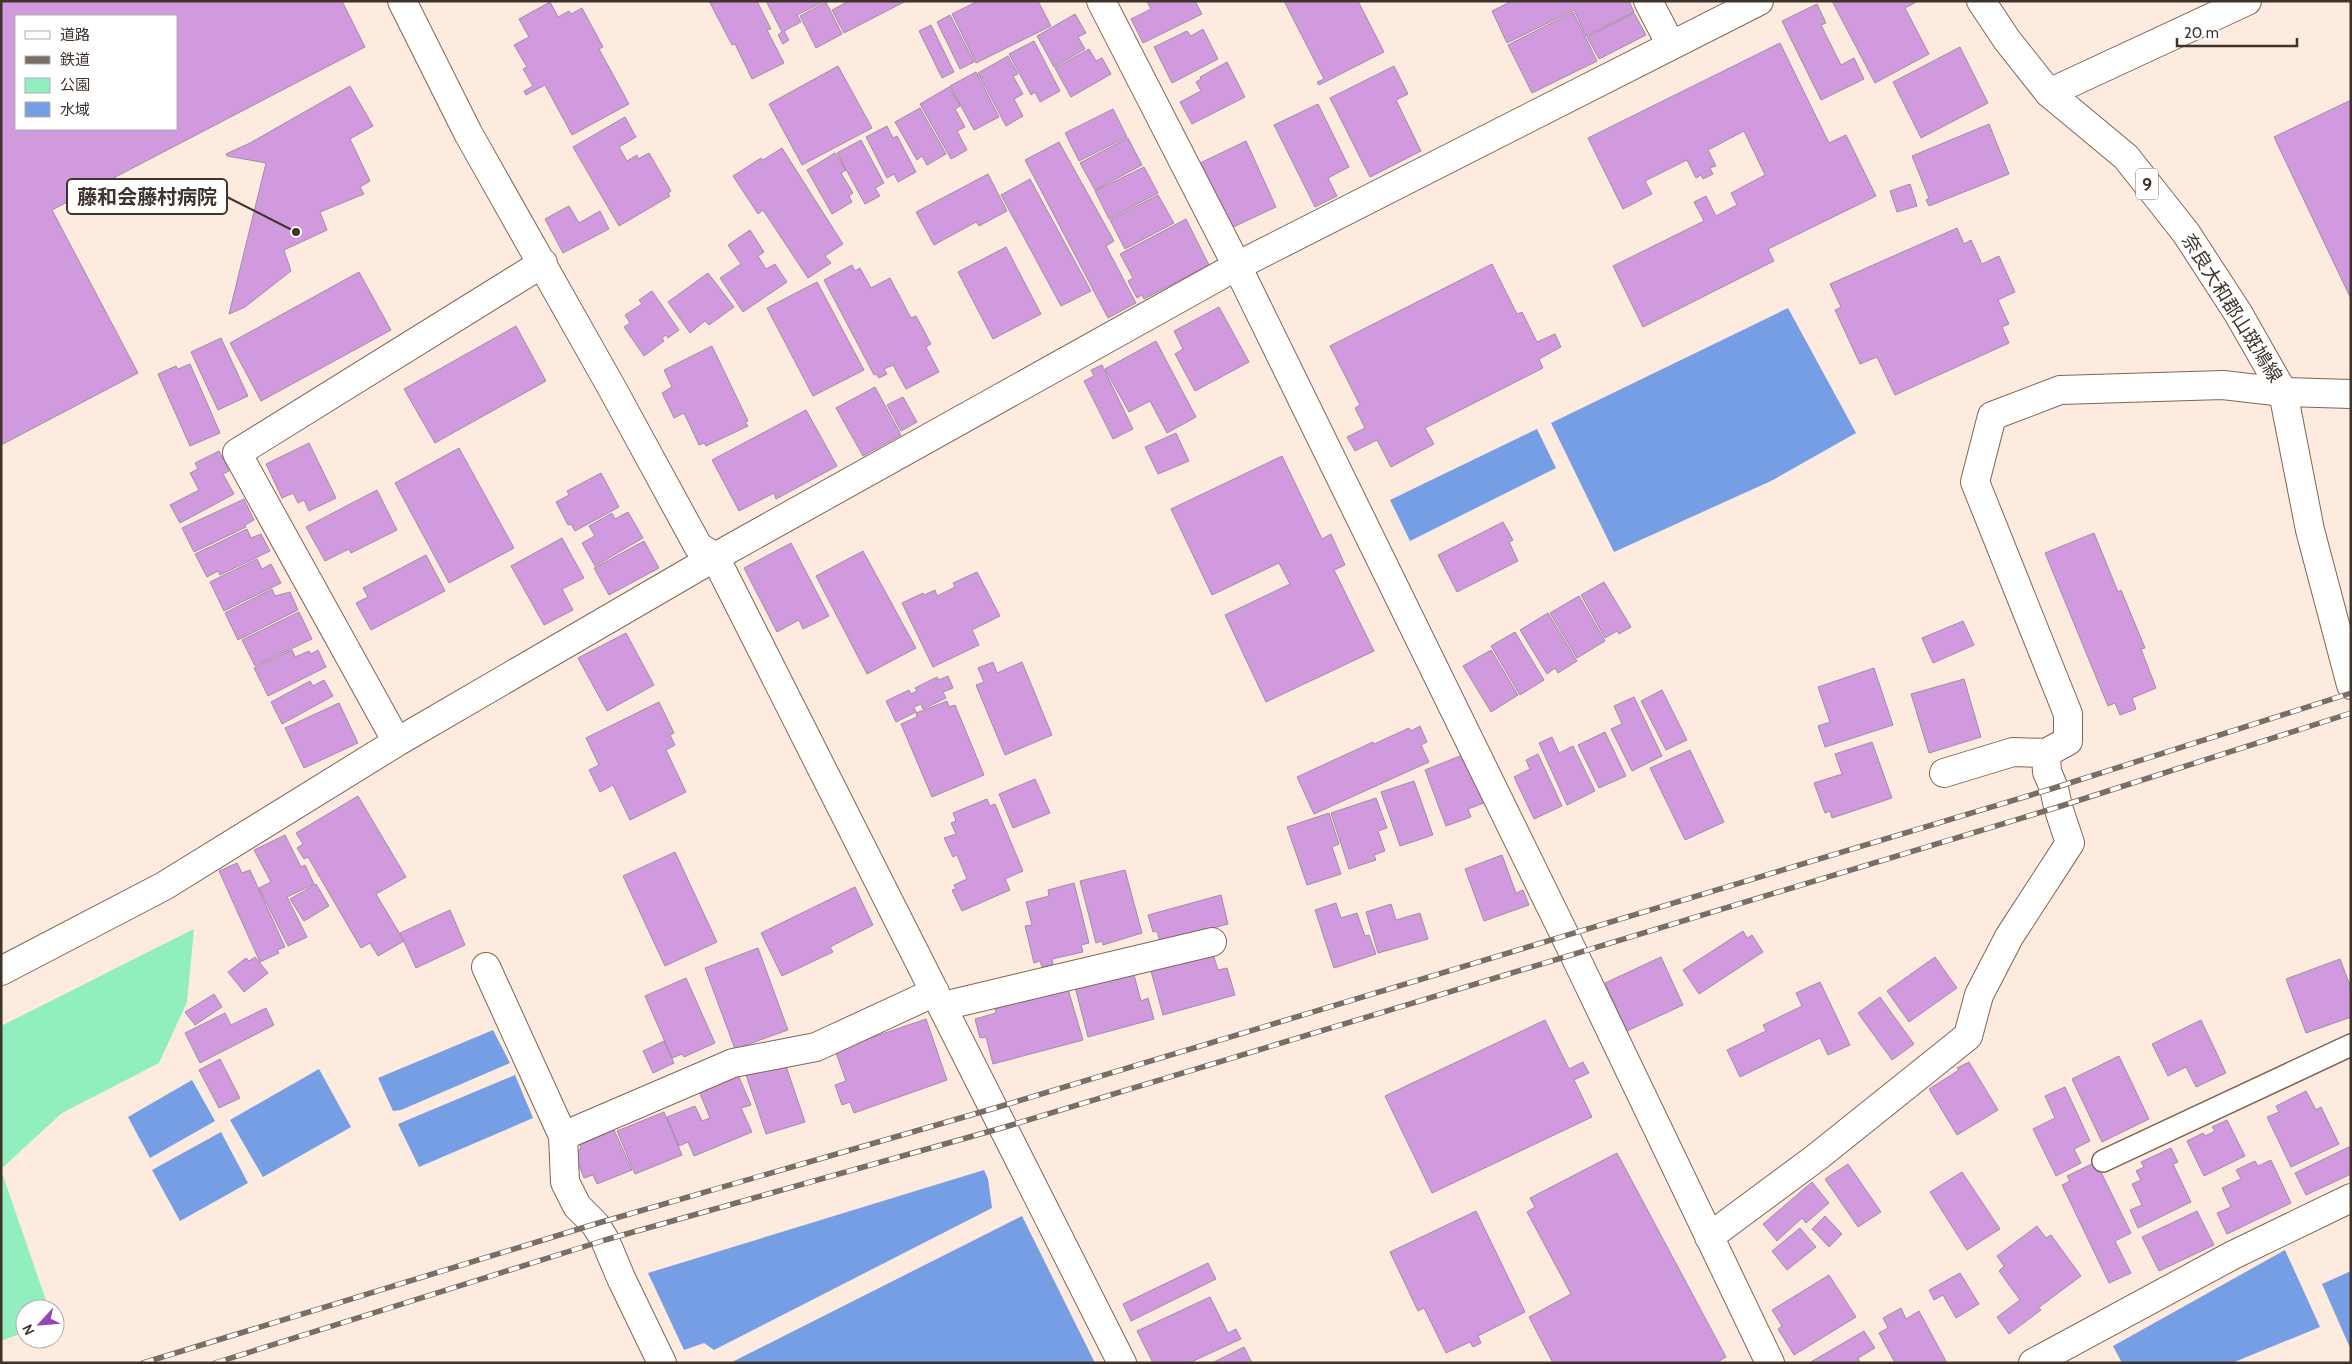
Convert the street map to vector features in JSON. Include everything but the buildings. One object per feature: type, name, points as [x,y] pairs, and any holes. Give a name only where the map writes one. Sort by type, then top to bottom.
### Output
[{"type":"street","points":[[402,1],[468,133],[543,263],[698,546],[715,557],[1122,1363]]},
{"type":"street","points":[[1101,1],[1237,266],[1568,942],[1770,1363]]},
{"type":"street","points":[[1648,1],[1671,45]]},
{"type":"street","points":[[1,971],[164,886],[397,742],[715,557],[1237,266],[1759,1]]},
{"type":"street","name":"奈良大和郡山斑鳩線","points":[[1981,1],[2007,40],[2049,93],[2126,157],[2186,233],[2238,313],[2283,392],[2310,530],[2351,685]]},
{"type":"street","points":[[2049,93],[2247,1]]},
{"type":"street","points":[[397,742],[237,453],[543,263]]},
{"type":"street","points":[[1944,773],[2013,752],[2046,753],[2068,741],[2068,714],[1975,482],[1992,416],[2060,390],[2223,385],[2283,392],[2351,394]]},
{"type":"street","points":[[1709,1237],[1817,1157],[1968,1036],[1979,995],[2009,937],[2070,843],[2054,788],[2046,772],[2046,753]]},
{"type":"street","points":[[563,1136],[733,1063],[816,1047],[939,999],[1212,942]]},
{"type":"street","points":[[486,967],[563,1136],[565,1182],[577,1206],[595,1224],[605,1240],[662,1363]]},
{"type":"street","points":[[2033,1363],[2233,1255],[2351,1198]]},
{"type":"lane","points":[[2103,1161],[2351,1045]]},
{"type":"green space","points":[[194,929],[187,1002],[159,1063],[62,1113],[1,1169],[1,1026]]},
{"type":"green space","points":[[1,1170],[46,1299],[15,1299],[15,1336],[1,1341]]},
{"type":"water","points":[[1788,308],[1856,433],[1771,481],[1614,552],[1551,423]]},
{"type":"water","points":[[1537,429],[1556,468],[1410,541],[1390,500]]},
{"type":"water","points":[[493,1030],[510,1063],[401,1110],[393,1111],[378,1078]]},
{"type":"water","points":[[319,1069],[351,1127],[263,1177],[230,1120]]},
{"type":"water","points":[[515,1075],[533,1118],[419,1167],[398,1124]]},
{"type":"water","points":[[192,1080],[215,1121],[150,1158],[128,1117]]},
{"type":"water","points":[[221,1132],[248,1183],[180,1221],[152,1170]]},
{"type":"water","points":[[984,1170],[988,1179],[992,1208],[714,1350],[704,1343],[684,1350],[648,1273]]},
{"type":"water","points":[[1022,1216],[1095,1363],[730,1363]]},
{"type":"water","points":[[2285,1250],[2320,1327],[2232,1363],[2122,1363],[2113,1346]]},
{"type":"water","points":[[2351,1271],[2351,1350],[2322,1284]]},
{"type":"railway","points":[[143,1363],[595,1224],[995,1108],[2054,788],[2351,693]]},
{"type":"railway","points":[[215,1363],[605,1240],[1005,1127],[2058,807],[2351,713]]},
{"type":"place","name":"藤和会藤村病院","points":[[296,232]]}]
